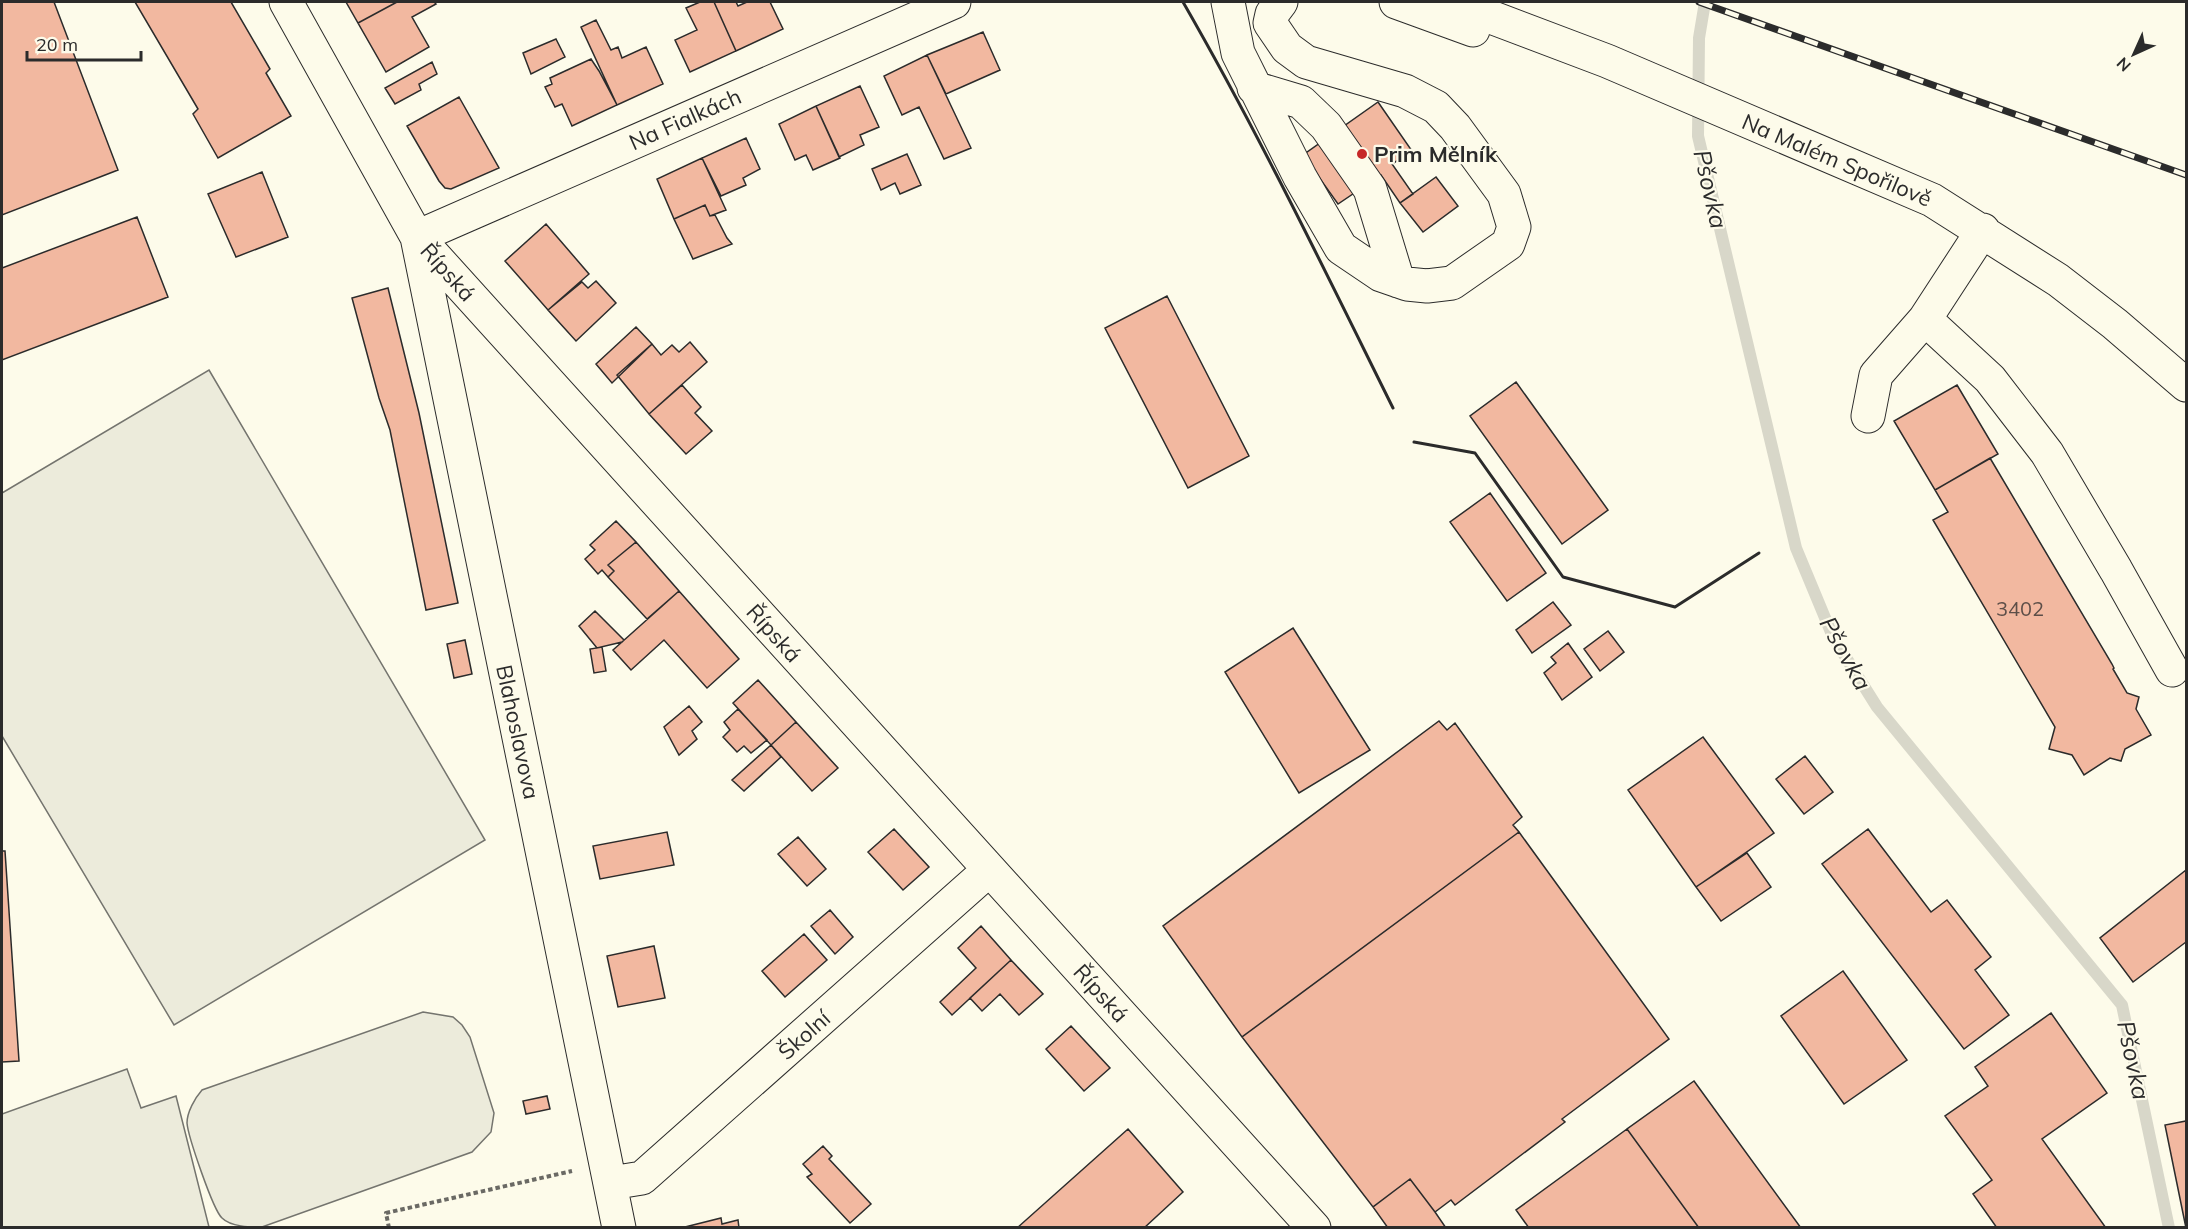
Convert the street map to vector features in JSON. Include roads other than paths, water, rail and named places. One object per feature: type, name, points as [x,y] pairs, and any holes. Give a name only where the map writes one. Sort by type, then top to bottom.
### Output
[{"type":"street","name":"Řípská","points":[[286,2],[417,237],[1314,1227]]},
{"type":"street","name":"Na Fialkách","points":[[417,237],[954,2]]},
{"type":"street","points":[[1228,2],[1238,52],[1254,88],[1300,177],[1341,248],[1381,275],[1407,284],[1427,286],[1452,283],[1508,244],[1514,227],[1504,194],[1455,127],[1436,107],[1405,91],[1306,62],[1287,48],[1270,23],[1272,14],[1281,2]]},
{"type":"street","points":[[1396,2],[1521,46],[1574,49]]},
{"type":"street","name":"Na Malém Spořilově","points":[[1451,2],[1607,61],[1932,200],[2058,280],[2166,365],[2187,385]]},
{"type":"street","points":[[1254,88],[1300,102],[1326,126],[1370,189],[1398,281]]},
{"type":"street","points":[[1868,416],[1876,375],[1925,319],[1983,231]]},
{"type":"street","name":"Blahoslavova","points":[[417,237],[597,1176],[619,1227]]},
{"type":"street","points":[[1925,319],[1990,379],[2047,453],[2172,670]]},
{"type":"street","name":"Školní","points":[[597,1176],[642,1178],[989,870]]},
{"type":"waterway","name":"Pšovka","points":[[1705,2],[1699,38],[1698,136],[1796,548],[1833,637],[1877,707],[2122,1005],[2169,1228]]},
{"type":"railway","points":[[1699,2],[2186,175]]},
{"type":"place","name":"Prim Mělník","points":[[1362,154]]}]
